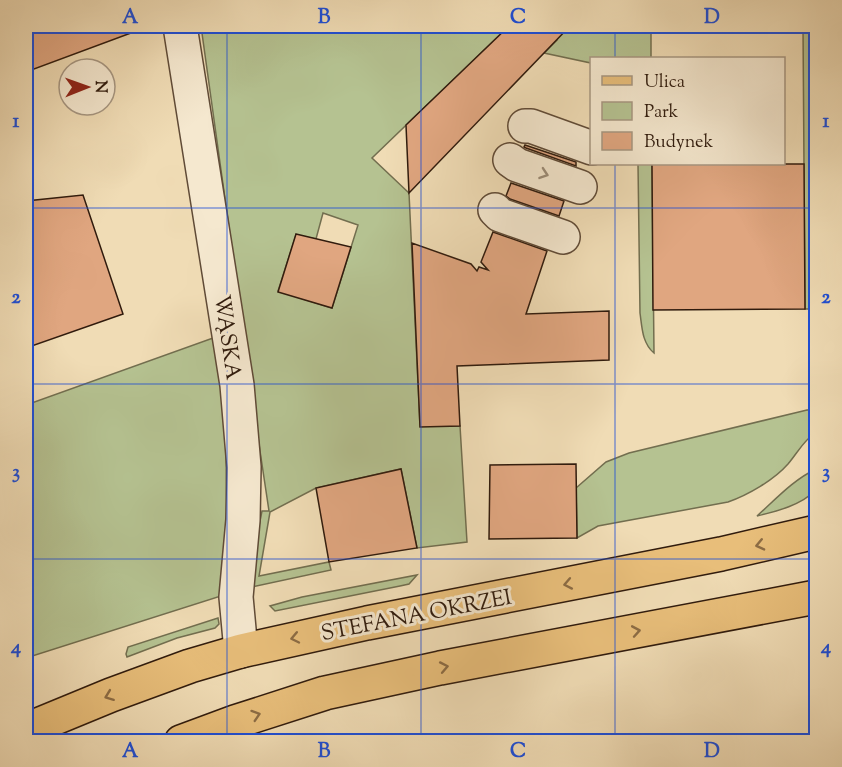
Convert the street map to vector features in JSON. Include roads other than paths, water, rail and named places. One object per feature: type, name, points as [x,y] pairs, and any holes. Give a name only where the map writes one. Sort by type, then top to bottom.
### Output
[{"type":"main road","name":"STEFANA OKRZEI","points":[[26,730],[111,695],[190,666],[241,651],[367,623],[721,554],[816,532]]},
{"type":"main road","points":[[181,741],[325,693],[440,668],[816,597]]},
{"type":"street","name":"WĄSKA","points":[[180,26],[237,385],[244,467],[243,520],[236,597],[241,651]]},
{"type":"street","points":[[525,126],[531,126],[590,148]]},
{"type":"street","points":[[510,160],[517,165],[580,187]]},
{"type":"street","points":[[495,210],[500,215],[563,237]]},
{"type":"street","points":[[26,713],[65,713]]}]
